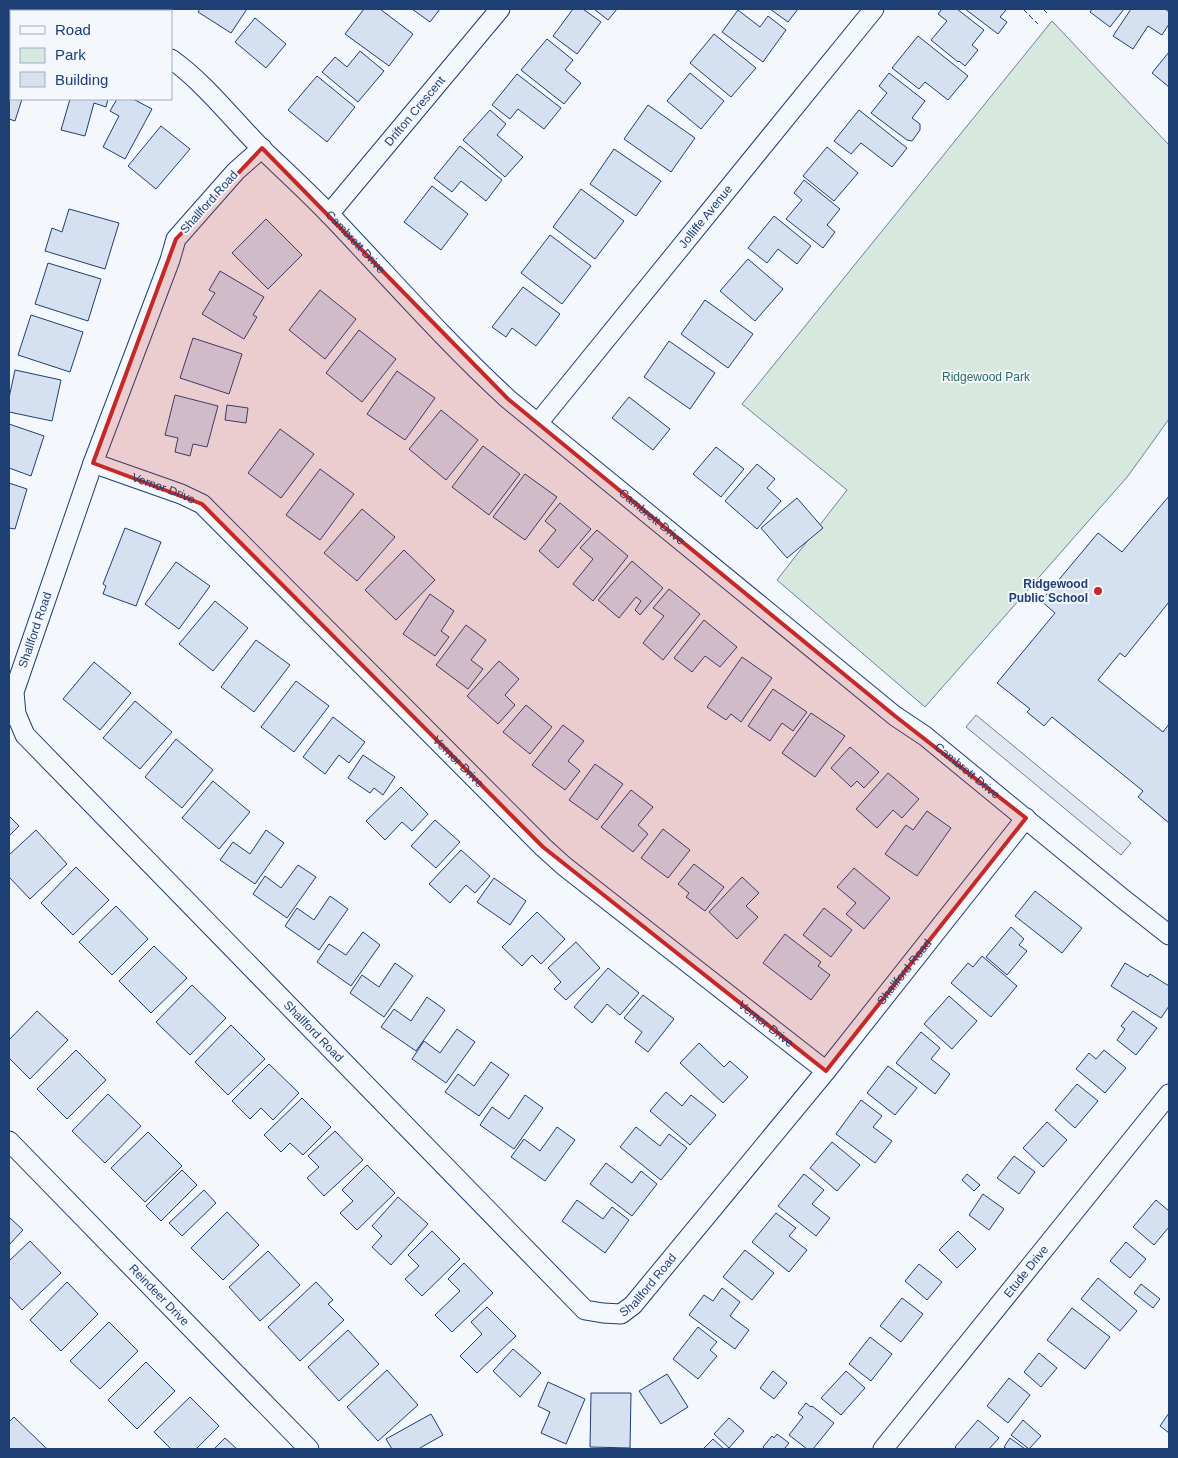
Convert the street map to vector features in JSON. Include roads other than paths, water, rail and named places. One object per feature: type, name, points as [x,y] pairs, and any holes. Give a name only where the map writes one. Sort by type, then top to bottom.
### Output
[{"type":"street","name":"Drifton Crescent","points":[[329,214],[500,9]]},
{"type":"street","name":"Jolliffe Avenue","points":[[538,423],[874,9]]},
{"type":"street","name":"Cambrett Drive","points":[[172,59],[200,84],[329,214],[478,371],[508,399],[887,710],[925,736],[1169,935]]},
{"type":"street","name":"Shallford Road","points":[[262,148],[236,171],[176,239],[170,260],[94,463],[14,692],[16,714],[25,735],[584,1310],[621,1314],[633,1305],[826,1071],[1026,818]]},
{"type":"street","name":"Vernor Drive","points":[[94,463],[181,494],[202,504],[543,847],[564,866],[826,1071]]},
{"type":"street","name":"Etude Drive","points":[[883,1449],[1169,1094]]},
{"type":"street","name":"Reindeer Drive","points":[[9,1141],[308,1449]]},
{"type":"place","name":"Ridgewood Public School","points":[[1098,591]]},
{"type":"park label","name":"Ridgewood Park","points":[[986,377]]}]
